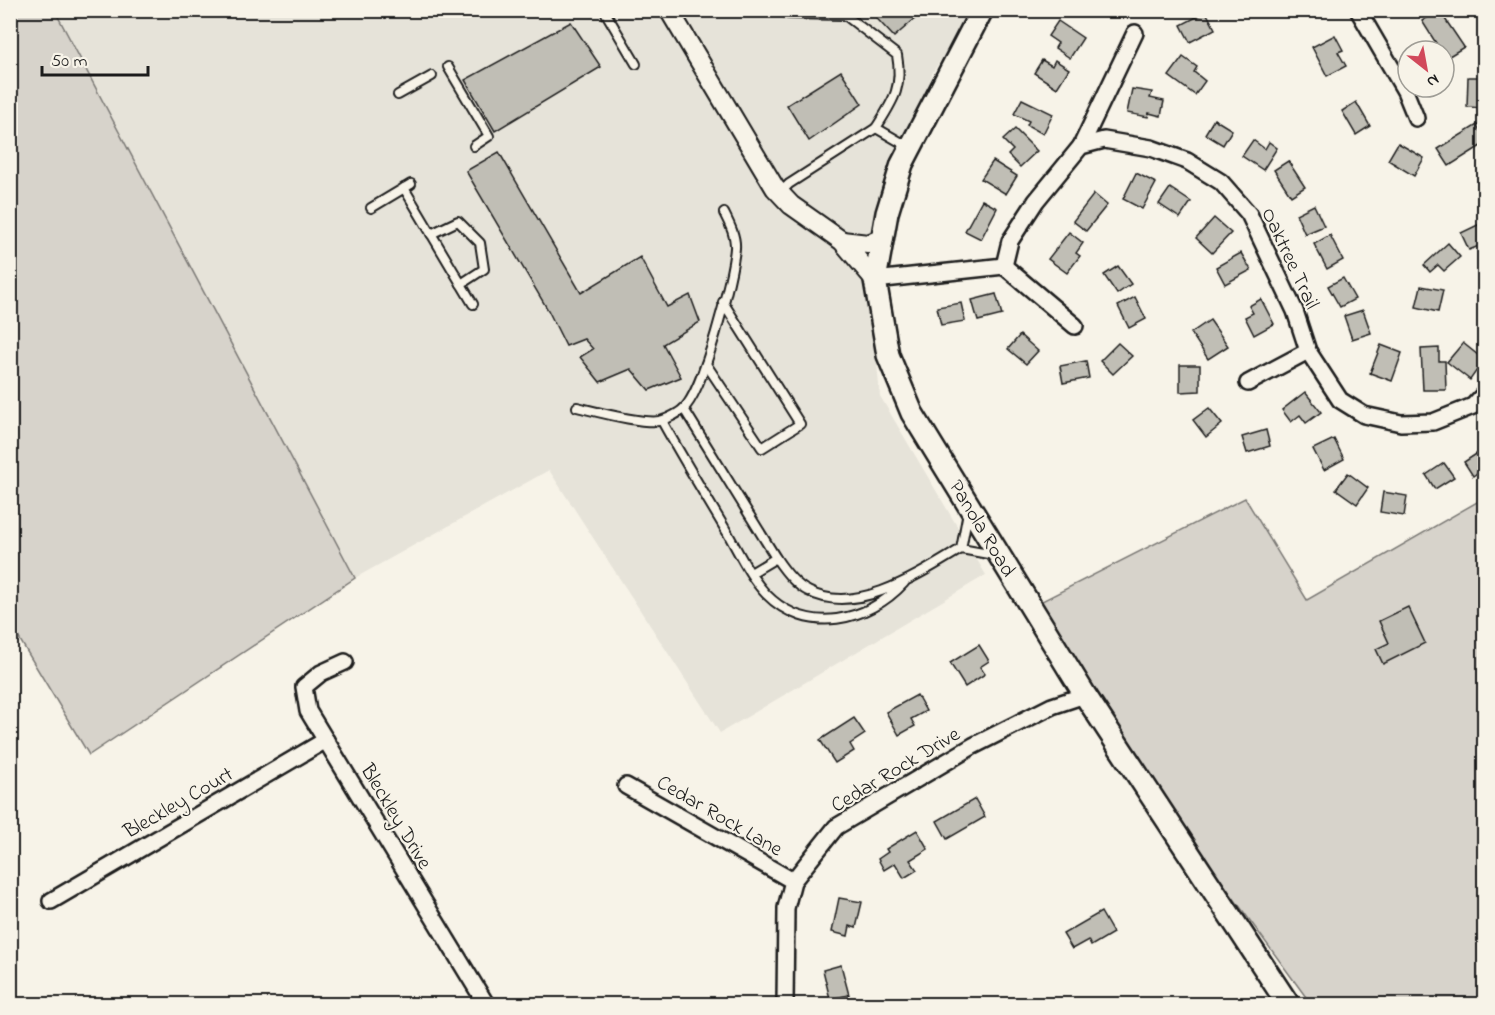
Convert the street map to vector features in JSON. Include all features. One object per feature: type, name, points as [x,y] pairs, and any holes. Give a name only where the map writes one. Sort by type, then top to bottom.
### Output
[{"type":"main road","name":"Panola Road","points":[[973,13],[902,164],[890,203],[875,280],[888,355],[912,413],[1085,696],[1288,1005]]},
{"type":"street","points":[[669,10],[780,193],[791,205],[842,241],[875,280],[1004,266],[1075,326]]},
{"type":"street","points":[[1358,10],[1405,91],[1416,118]]},
{"type":"street","points":[[1004,266],[1010,241],[1036,201],[1081,146],[1135,33]]},
{"type":"street","name":"Oaktree Trail","points":[[1081,146],[1104,141],[1151,148],[1187,161],[1221,182],[1249,214],[1295,311],[1308,351],[1340,400],[1364,415],[1401,423],[1433,422],[1473,406],[1485,394]]},
{"type":"street","points":[[842,241],[868,244],[882,238]]},
{"type":"street","points":[[1248,383],[1308,351]]},
{"type":"street","name":"Bleckley Drive","points":[[345,662],[321,673],[304,687],[308,711],[486,1005]]},
{"type":"street","name":"Cedar Rock Drive","points":[[785,1005],[786,908],[793,881],[836,827],[973,746],[1052,706],[1085,696]]},
{"type":"street","name":"Bleckley Court","points":[[51,901],[326,740]]},
{"type":"street","name":"Cedar Rock Lane","points":[[626,786],[793,881]]},
{"type":"lane","points":[[604,10],[636,64]]},
{"type":"lane","points":[[778,10],[788,14],[845,15],[897,55],[901,76],[894,100],[876,128],[789,184],[780,193]]},
{"type":"lane","points":[[448,67],[489,136],[474,146]]},
{"type":"lane","points":[[398,95],[432,76]]},
{"type":"lane","points":[[876,128],[911,148]]},
{"type":"lane","points":[[371,208],[408,186],[431,234],[473,304]]},
{"type":"lane","points":[[577,407],[662,422],[684,409],[706,364],[723,302],[735,245],[724,213]]},
{"type":"lane","points":[[431,234],[458,221],[480,243],[484,269],[461,284]]},
{"type":"lane","points":[[706,364],[762,448],[800,424],[723,302]]},
{"type":"lane","points":[[684,409],[776,558],[792,579],[807,591],[831,599],[855,599],[905,582],[961,549],[999,555]]},
{"type":"lane","points":[[662,422],[751,573],[767,595],[794,614],[823,622],[856,616],[889,600],[905,582]]},
{"type":"lane","points":[[961,549],[969,506]]},
{"type":"lane","points":[[751,573],[776,558]]},
{"type":"shaded area","points":[[11,10],[55,11],[355,578],[89,755],[11,625]]},
{"type":"shaded area","points":[[55,11],[972,11],[933,72],[916,119],[870,289],[880,396],[986,575],[720,733],[549,470],[355,578]]},
{"type":"shaded area","points":[[1245,498],[1307,600],[1484,498],[1484,1004],[1311,1004],[1081,689],[1038,603]]},
{"type":"building","points":[[869,10],[925,10],[894,37]]},
{"type":"building","points":[[1439,10],[1464,47],[1456,52],[1456,39],[1433,39],[1422,21]]},
{"type":"building","points":[[1206,12],[1215,29],[1190,42],[1181,25]]},
{"type":"building","points":[[1058,21],[1083,38],[1070,58],[1055,48],[1058,43],[1048,36]]},
{"type":"building","points":[[571,22],[601,67],[495,131],[465,80]]},
{"type":"building","points":[[1335,35],[1343,50],[1338,52],[1346,66],[1327,76],[1312,47]]},
{"type":"building","points":[[1183,57],[1197,67],[1194,72],[1205,81],[1195,95],[1169,76]]},
{"type":"building","points":[[1042,60],[1052,66],[1055,60],[1069,69],[1057,88],[1034,73]]},
{"type":"building","points":[[841,71],[862,104],[809,141],[787,105]]},
{"type":"building","points":[[1468,77],[1484,77],[1484,108],[1467,107]]},
{"type":"building","points":[[1132,89],[1152,92],[1150,98],[1164,101],[1161,116],[1149,113],[1148,117],[1127,113]]},
{"type":"building","points":[[1022,99],[1053,114],[1043,134],[1027,125],[1029,121],[1014,114]]},
{"type":"building","points":[[1356,102],[1370,126],[1356,135],[1342,111]]},
{"type":"building","points":[[1214,119],[1232,130],[1223,145],[1205,134]]},
{"type":"building","points":[[1477,125],[1484,138],[1484,144],[1449,166],[1438,149]]},
{"type":"building","points":[[1015,129],[1037,151],[1020,167],[1008,155],[1013,150],[1003,140]]},
{"type":"building","points":[[1253,140],[1265,149],[1269,142],[1277,148],[1263,170],[1242,156]]},
{"type":"building","points":[[1398,143],[1424,158],[1414,176],[1388,160]]},
{"type":"building","points":[[499,152],[581,293],[640,257],[667,307],[690,295],[700,322],[663,344],[681,377],[649,390],[631,369],[600,382],[580,357],[593,349],[584,339],[566,346],[548,310],[466,171]]},
{"type":"building","points":[[993,161],[1017,176],[1006,194],[981,179]]},
{"type":"building","points":[[1288,161],[1305,187],[1291,196],[1274,170]]},
{"type":"building","points":[[1136,173],[1156,183],[1142,209],[1123,199]]},
{"type":"building","points":[[1170,188],[1191,202],[1180,218],[1159,204]]},
{"type":"building","points":[[1094,194],[1107,205],[1086,231],[1073,221]]},
{"type":"building","points":[[982,200],[997,208],[981,239],[965,231]]},
{"type":"building","points":[[1314,205],[1324,226],[1305,234],[1296,214]]},
{"type":"building","points":[[1214,218],[1231,233],[1212,253],[1196,238]]},
{"type":"building","points":[[1484,222],[1484,244],[1469,250],[1461,233]]},
{"type":"building","points":[[1069,232],[1083,243],[1076,253],[1080,256],[1067,273],[1048,259]]},
{"type":"building","points":[[1330,235],[1343,260],[1327,269],[1314,244]]},
{"type":"building","points":[[1448,243],[1460,257],[1444,271],[1438,265],[1430,272],[1424,265]]},
{"type":"building","points":[[1241,253],[1251,270],[1225,284],[1216,267]]},
{"type":"building","points":[[1118,266],[1131,284],[1117,294],[1104,275]]},
{"type":"building","points":[[1343,278],[1355,299],[1340,307],[1328,286]]},
{"type":"building","points":[[1421,286],[1443,290],[1438,312],[1416,307]]},
{"type":"building","points":[[996,294],[1002,315],[978,321],[972,300]]},
{"type":"building","points":[[1135,297],[1146,319],[1129,328],[1118,306]]},
{"type":"building","points":[[1261,299],[1274,324],[1254,335],[1245,317],[1253,313],[1249,306]]},
{"type":"building","points":[[961,303],[965,321],[941,325],[937,307]]},
{"type":"building","points":[[1363,310],[1371,333],[1352,339],[1344,316]]},
{"type":"building","points":[[1210,320],[1228,346],[1208,359],[1191,333]]},
{"type":"building","points":[[1020,335],[1038,351],[1026,364],[1008,349]]},
{"type":"building","points":[[1118,343],[1132,356],[1113,374],[1100,361]]},
{"type":"building","points":[[1463,343],[1484,360],[1470,380],[1447,362]]},
{"type":"building","points":[[1381,345],[1402,353],[1392,381],[1370,373]]},
{"type":"building","points":[[1439,348],[1439,361],[1445,361],[1446,390],[1423,390],[1421,349]]},
{"type":"building","points":[[1086,361],[1089,378],[1063,383],[1060,366]]},
{"type":"building","points":[[1180,365],[1200,365],[1200,391],[1180,392]]},
{"type":"building","points":[[1305,392],[1321,412],[1306,423],[1300,415],[1291,422],[1282,410]]},
{"type":"building","points":[[1209,408],[1222,424],[1206,437],[1193,420]]},
{"type":"building","points":[[1266,430],[1270,446],[1247,453],[1242,437]]},
{"type":"building","points":[[1334,439],[1344,459],[1324,470],[1313,449]]},
{"type":"building","points":[[1484,449],[1484,468],[1473,476],[1464,462]]},
{"type":"building","points":[[1444,463],[1454,477],[1435,489],[1426,475]]},
{"type":"building","points":[[1348,473],[1368,488],[1357,504],[1336,489]]},
{"type":"building","points":[[1383,492],[1407,496],[1404,516],[1380,512]]},
{"type":"building","points":[[1408,607],[1425,643],[1383,664],[1376,649],[1389,643],[1379,621]]},
{"type":"building","points":[[979,645],[989,661],[980,667],[985,674],[965,687],[950,663]]},
{"type":"building","points":[[917,695],[926,711],[911,719],[915,726],[899,735],[886,712]]},
{"type":"building","points":[[854,718],[865,734],[850,744],[854,751],[835,763],[820,740]]},
{"type":"building","points":[[975,799],[985,817],[947,839],[937,821]]},
{"type":"building","points":[[917,830],[928,849],[910,860],[917,870],[904,878],[895,863],[884,870],[878,859],[888,852],[886,849]]},
{"type":"building","points":[[839,898],[862,902],[856,928],[850,926],[848,936],[832,932]]},
{"type":"building","points":[[1101,912],[1113,933],[1091,946],[1088,940],[1072,949],[1063,934]]},
{"type":"building","points":[[841,965],[849,995],[830,999],[823,970]]}]
